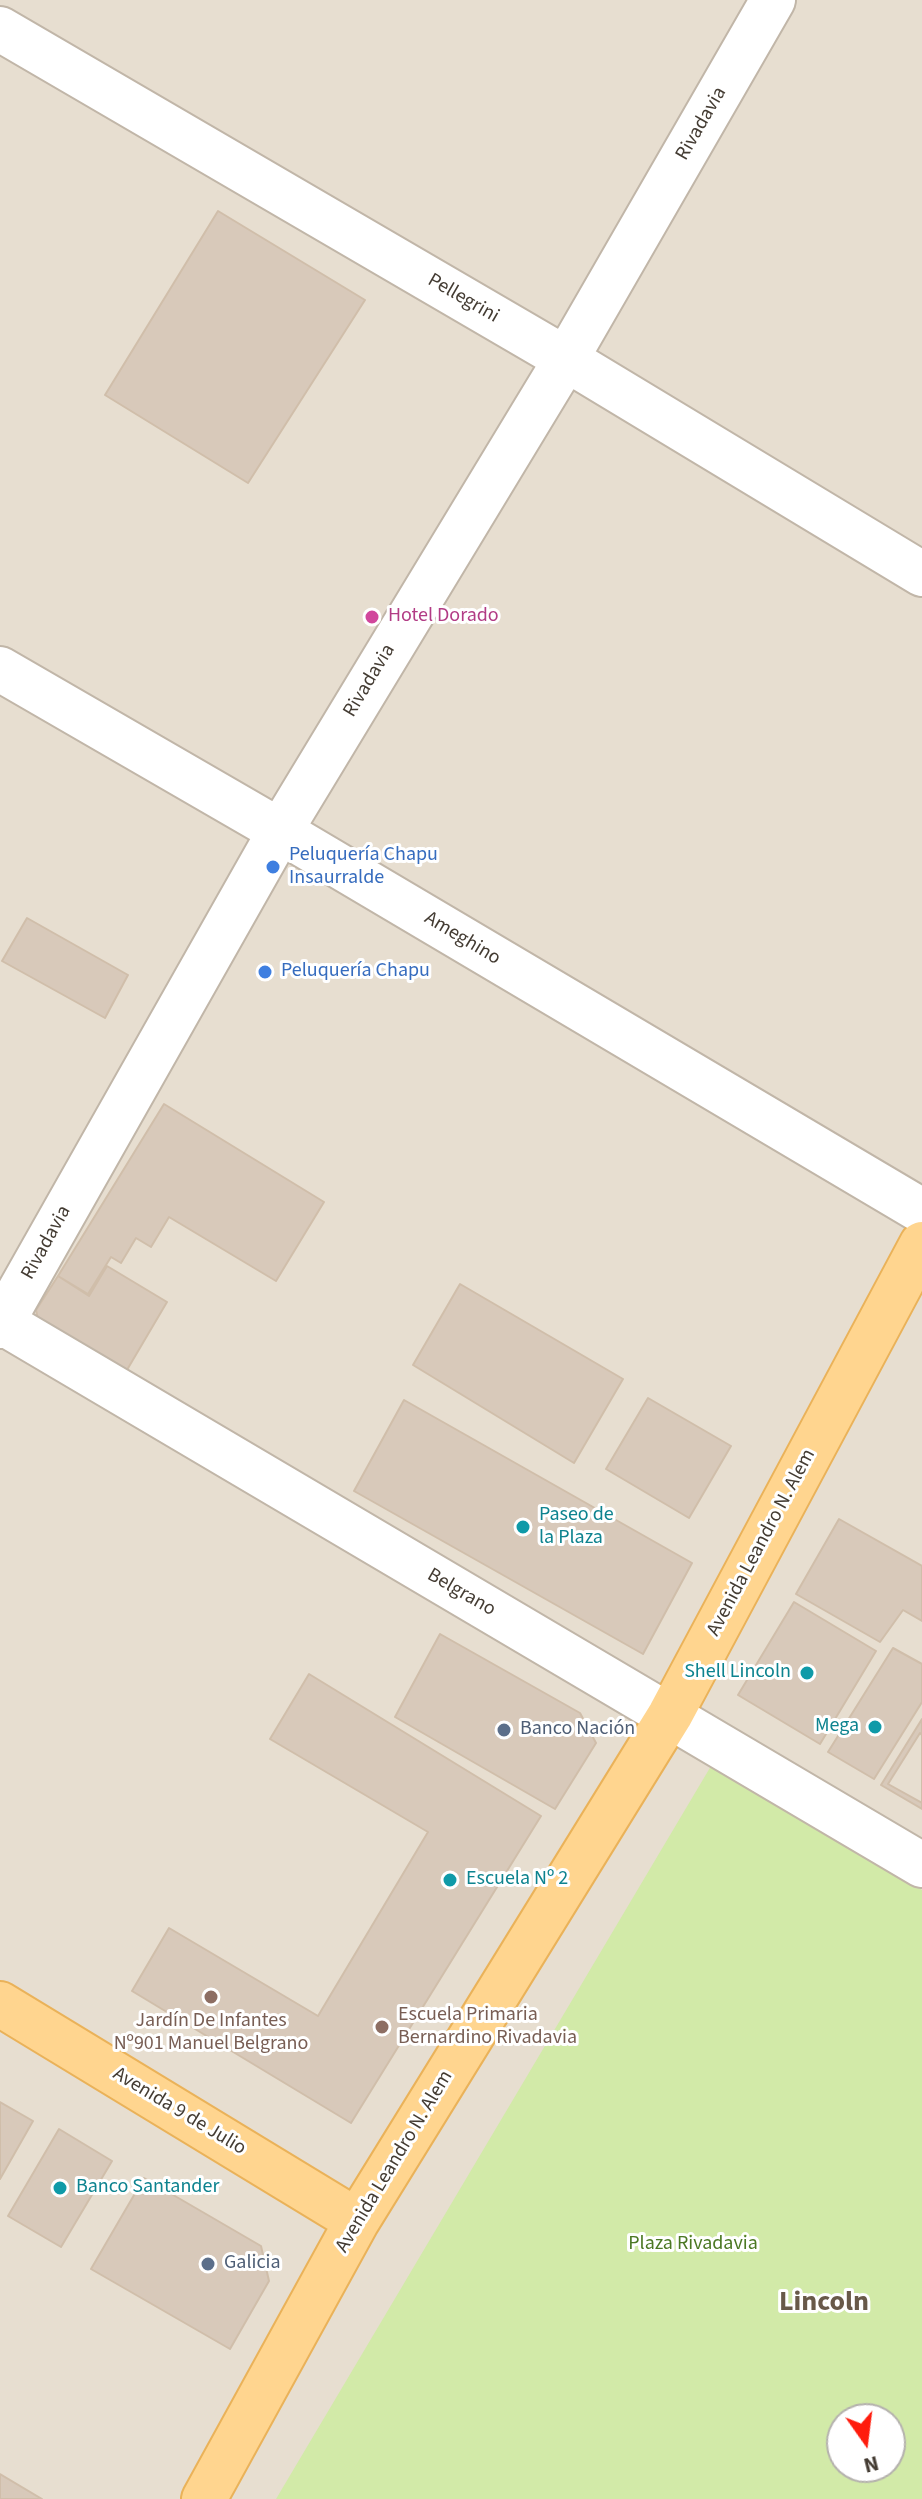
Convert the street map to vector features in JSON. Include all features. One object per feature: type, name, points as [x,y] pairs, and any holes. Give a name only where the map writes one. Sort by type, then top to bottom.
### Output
[{"type":"main road","name":"Avenida Leandro N. Alem","points":[[204,2499],[357,2221],[670,1715],[922,1244]]},
{"type":"main road","name":"Avenida 9 de Julio","points":[[0,2004],[357,2221]]},
{"type":"street","name":"Rivadavia","points":[[1,1323],[280,831],[566,359],[773,0]]},
{"type":"street","name":"Pellegrini","points":[[0,29],[566,359],[922,574]]},
{"type":"street","name":"Ameghino","points":[[0,669],[922,1211]]},
{"type":"street","name":"Belgrano","points":[[1,1323],[922,1865]]},
{"type":"shaded area","points":[[0,0],[922,0],[922,2499],[0,2499]]},
{"type":"green space","name":"Plaza Rivadavia","points":[[711,1766],[922,1890],[922,2499],[276,2499]]},
{"type":"building","points":[[218,211],[365,300],[248,483],[105,395]]},
{"type":"building","points":[[27,918],[128,975],[105,1018],[2,961]]},
{"type":"building","points":[[164,1104],[324,1202],[276,1281],[169,1217],[151,1247],[136,1238],[121,1263],[111,1257],[88,1294],[58,1276]]},
{"type":"building","points":[[107,1266],[167,1302],[124,1375],[39,1324],[36,1310],[58,1276],[89,1296]]},
{"type":"building","points":[[460,1284],[623,1379],[574,1463],[413,1365]]},
{"type":"building","points":[[648,1398],[731,1446],[689,1518],[606,1469]]},
{"type":"building","name":"Paseo de la Plaza","points":[[404,1400],[692,1563],[643,1654],[354,1491]]},
{"type":"building","points":[[839,1519],[922,1566],[922,1621],[903,1610],[880,1642],[796,1594]]},
{"type":"building","name":"Shell Lincoln","points":[[794,1602],[876,1651],[820,1744],[738,1695]]},
{"type":"building","name":"Banco Nación","points":[[440,1634],[580,1713],[596,1743],[555,1809],[395,1717]]},
{"type":"building","name":"Mega","points":[[893,1648],[922,1664],[922,1702],[874,1779],[828,1752]]},
{"type":"building","name":"Escuela Nº 2","points":[[309,1674],[541,1816],[351,2123],[132,1991],[169,1928],[318,2016],[428,1832],[270,1739]]},
{"type":"building","points":[[922,1719],[922,1809],[881,1785]]},
{"type":"building","points":[[920,1733],[922,1735],[922,1803],[888,1784]]},
{"type":"building","points":[[0,2102],[33,2121],[0,2179]]},
{"type":"building","name":"Banco Santander","points":[[59,2129],[112,2161],[61,2247],[8,2216]]},
{"type":"building","points":[[144,2178],[261,2246],[269,2281],[230,2349],[91,2269]]},
{"type":"building","points":[[0,2474],[42,2499],[0,2499]]},
{"type":"place","name":"Hotel Dorado","points":[[372,617]]},
{"type":"place","name":"Peluquería Chapu Insaurralde","points":[[273,867]]},
{"type":"place","name":"Peluquería Chapu","points":[[265,972]]},
{"type":"place","name":"Paseo de la Plaza","points":[[523,1527]]},
{"type":"place","name":"Shell Lincoln","points":[[807,1673]]},
{"type":"place","name":"Mega","points":[[875,1727]]},
{"type":"place","name":"Banco Nación","points":[[504,1730]]},
{"type":"place","name":"Escuela Nº 2","points":[[450,1880]]},
{"type":"place","name":"Jardín De Infantes Nº901 Manuel Belgrano","points":[[211,1997]]},
{"type":"place","name":"Escuela Primaria Bernardino Rivadavia","points":[[382,2027]]},
{"type":"place","name":"Banco Santander","points":[[60,2188]]},
{"type":"place","name":"Galicia","points":[[208,2264]]},
{"type":"district","name":"Lincoln","points":[[824,2304]]}]
